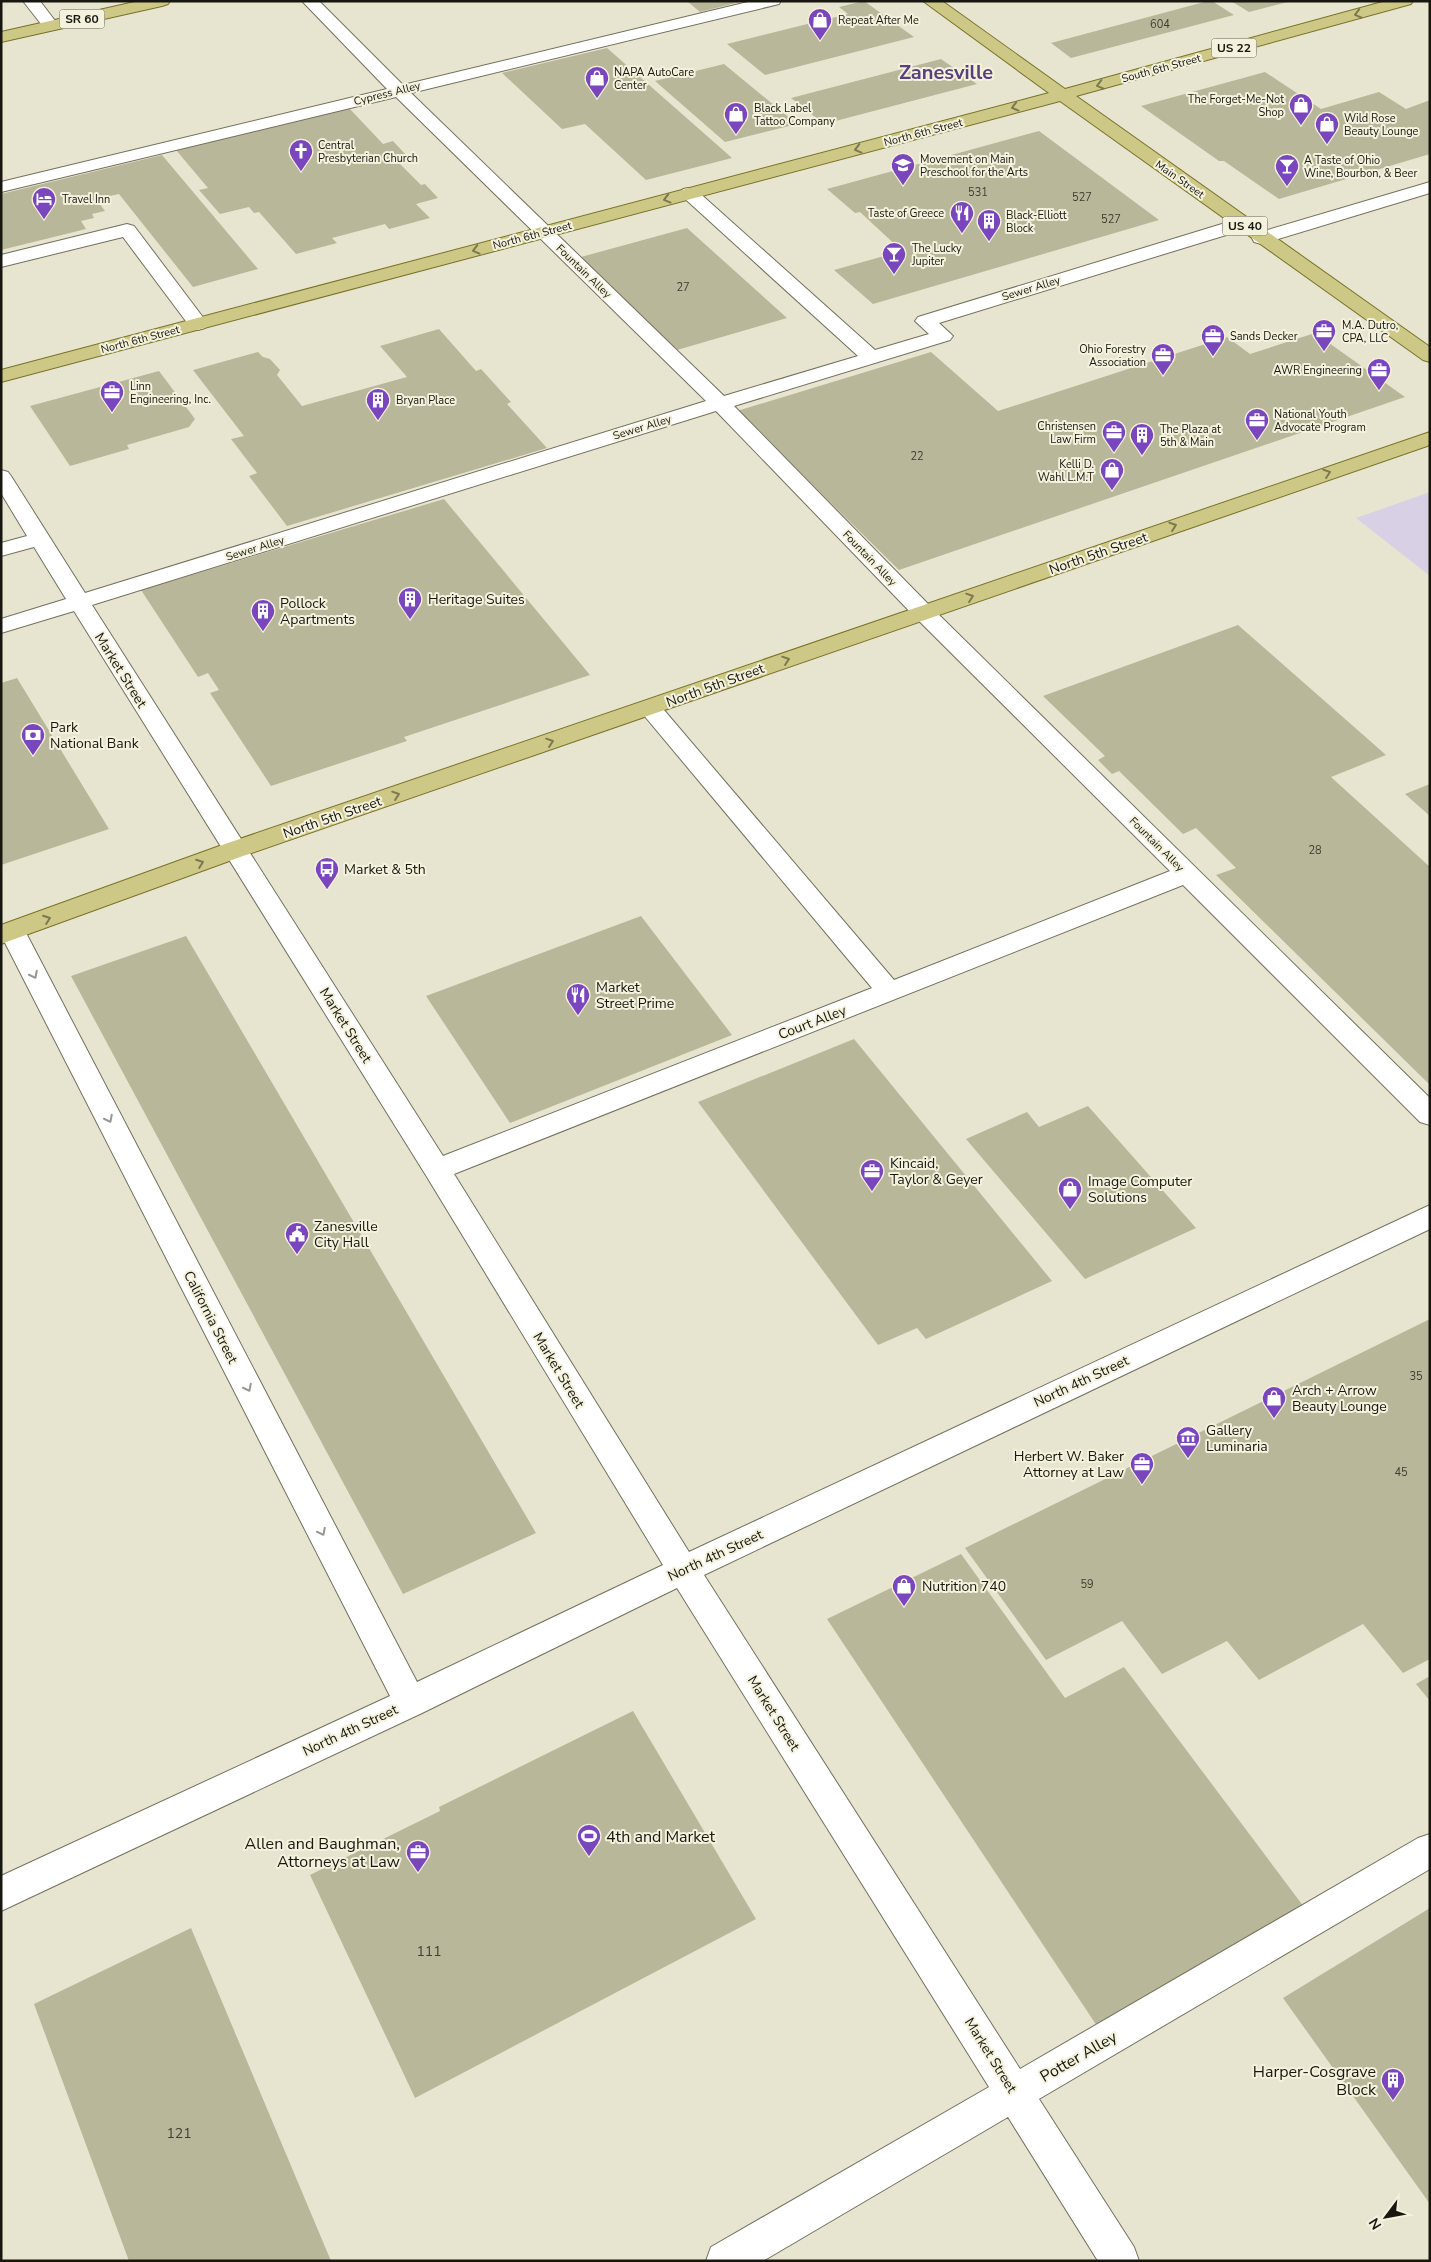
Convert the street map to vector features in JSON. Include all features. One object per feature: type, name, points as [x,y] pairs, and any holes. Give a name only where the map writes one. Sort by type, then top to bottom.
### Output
[{"type":"main road","name":"SR 60","points":[[1,37],[162,1]]},
{"type":"main road","name":"Main Street","points":[[931,1],[1430,356]]},
{"type":"main road","name":"South 6th Street","points":[[1062,95],[1405,1]]},
{"type":"main road","name":"North 6th Street","points":[[1,376],[1062,95]]},
{"type":"main road","name":"North 5th Street","points":[[7,933],[234,850],[1430,438]]},
{"type":"street","points":[[30,1],[51,26]]},
{"type":"street","name":"Fountain Alley","points":[[310,1],[398,90],[720,403],[924,613],[1430,1114]]},
{"type":"street","name":"Cypress Alley","points":[[1,187],[773,1]]},
{"type":"street","points":[[1262,238],[1430,186]]},
{"type":"street","points":[[688,193],[872,358]]},
{"type":"street","name":"Sewer Alley","points":[[1,626],[720,403],[943,336],[925,321],[1242,224]]},
{"type":"street","points":[[1,262],[127,230],[198,324]]},
{"type":"street","name":"Market Street","points":[[1,476],[234,850],[437,1170],[683,1570],[1015,2092],[1120,2261]]},
{"type":"street","points":[[1,550],[39,539]]},
{"type":"street","points":[[650,708],[889,991]]},
{"type":"street","name":"Court Alley","points":[[437,1170],[1187,874]]},
{"type":"street","name":"California Street","points":[[7,933],[410,1702]]},
{"type":"street","name":"North 4th Street","points":[[1,1894],[410,1702],[683,1570],[1430,1216]]},
{"type":"street","name":"Potter Alley","points":[[725,2261],[1430,1850]]},
{"type":"shaded area","points":[[1430,492],[1430,576],[1356,518]]},
{"type":"building","points":[[687,1],[740,1],[740,2],[700,12]]},
{"type":"building","name":"Repeat After Me","points":[[864,1],[914,37],[765,75],[727,44],[848,14],[839,7]]},
{"type":"building","points":[[1212,1],[1234,15],[1071,58],[1051,43]]},
{"type":"building","points":[[1231,1],[1288,1],[1288,2],[1249,12]]},
{"type":"building","name":"NAPA AutoCare Center","points":[[607,48],[732,158],[646,180],[585,124],[562,129],[502,73]]},
{"type":"building","points":[[941,59],[977,84],[824,124],[791,98]]},
{"type":"building","points":[[724,64],[797,124],[725,142],[655,81]]},
{"type":"building","points":[[1265,72],[1321,109],[1379,92],[1406,109],[1430,100],[1430,154],[1279,199],[1224,161],[1219,161],[1141,106]]},
{"type":"building","name":"Central Presbyterian Church","points":[[349,108],[383,144],[393,141],[407,156],[395,159],[421,185],[425,184],[438,198],[416,204],[430,218],[389,229],[385,224],[332,238],[337,243],[296,254],[259,212],[254,213],[249,207],[220,214],[199,190],[208,188],[176,150]]},
{"type":"building","points":[[1039,131],[1159,220],[873,304],[834,270],[902,251],[860,212],[855,213],[827,189]]},
{"type":"building","name":"Travel Inn","points":[[162,155],[258,269],[193,287],[119,194],[96,199],[105,211],[92,214],[94,218],[81,221],[86,229],[1,250],[1,194]]},
{"type":"building","points":[[687,228],[787,318],[677,350],[581,257]]},
{"type":"building","name":"Bryan Place","points":[[439,329],[476,371],[481,369],[511,402],[507,404],[547,448],[287,526],[249,476],[257,473],[231,439],[244,436],[193,370],[258,352],[263,357],[270,359],[280,370],[277,375],[302,406],[407,377],[380,346]]},
{"type":"building","points":[[1315,333],[1405,397],[899,570],[737,411],[931,352],[998,411],[1227,337],[1250,354]]},
{"type":"building","name":"Linn Engineering, Inc.","points":[[159,371],[195,419],[189,427],[127,445],[129,449],[70,466],[30,406]]},
{"type":"building","points":[[444,499],[590,675],[404,737],[407,741],[271,786],[210,693],[219,690],[208,673],[198,677],[141,590]]},
{"type":"building","points":[[1238,625],[1386,755],[1331,777],[1430,867],[1430,1085],[1216,875],[1236,868],[1196,828],[1183,834],[1119,771],[1112,774],[1098,760],[1105,756],[1043,696]]},
{"type":"building","name":"Park National Bank","points":[[17,678],[109,829],[1,865],[1,683]]},
{"type":"building","points":[[1430,784],[1430,816],[1405,794]]},
{"type":"building","name":"Market Street Prime","points":[[641,916],[732,1035],[510,1123],[426,996]]},
{"type":"building","name":"Zanesville City Hall","points":[[186,936],[536,1533],[403,1594],[71,976]]},
{"type":"building","name":"Kincaid, Taylor & Geyer","points":[[854,1039],[1052,1281],[926,1339],[917,1328],[878,1345],[698,1102]]},
{"type":"building","points":[[1088,1106],[1196,1228],[1085,1279],[966,1139],[1027,1112],[1039,1127]]},
{"type":"building","points":[[1430,1319],[1430,1659],[1403,1673],[1363,1624],[1259,1680],[1227,1641],[1162,1674],[1122,1621],[1046,1660],[965,1548]]},
{"type":"building","points":[[961,1554],[1065,1698],[1124,1667],[1304,1907],[1097,2026],[827,1619]]},
{"type":"building","points":[[1430,1676],[1430,1701],[1416,1684]]},
{"type":"building","points":[[633,1711],[756,1919],[415,2098],[310,1875],[440,1811],[439,1807]]},
{"type":"building","name":"Harper-Cosgrave Block","points":[[1430,1908],[1430,2204],[1283,1998]]},
{"type":"building","points":[[191,1928],[331,2261],[129,2261],[34,2004]]},
{"type":"place","name":"Repeat After Me","points":[[820,41]]},
{"type":"place","name":"NAPA AutoCare Center","points":[[597,99]]},
{"type":"place","name":"The Forget-Me-Not Shop","points":[[1301,126]]},
{"type":"place","name":"Black Label Tattoo Company","points":[[736,135]]},
{"type":"place","name":"Wild Rose Beauty Lounge","points":[[1327,145]]},
{"type":"place","name":"Central Presbyterian Church","points":[[301,172]]},
{"type":"place","name":"Movement on Main Preschool for the Arts","points":[[903,186]]},
{"type":"place","name":"A Taste of Ohio Wine, Bourbon, & Beer","points":[[1287,187]]},
{"type":"place","name":"Travel Inn","points":[[44,220]]},
{"type":"place","name":"Taste of Greece","points":[[962,234]]},
{"type":"place","name":"Black-Elliott Block","points":[[989,242]]},
{"type":"place","name":"The Lucky Jupiter","points":[[894,275]]},
{"type":"place","name":"M.A. Dutro, CPA, LLC","points":[[1324,352]]},
{"type":"place","name":"Sands Decker","points":[[1213,357]]},
{"type":"place","name":"Ohio Forestry Association","points":[[1163,376]]},
{"type":"place","name":"AWR Engineering","points":[[1379,391]]},
{"type":"place","name":"Linn Engineering, Inc.","points":[[112,413]]},
{"type":"place","name":"Bryan Place","points":[[378,421]]},
{"type":"place","name":"National Youth Advocate Program","points":[[1257,441]]},
{"type":"place","name":"Christensen Law Firm","points":[[1114,453]]},
{"type":"place","name":"The Plaza at 5th & Main","points":[[1142,456]]},
{"type":"place","name":"Kelli D. Wahl L.M.T","points":[[1112,491]]},
{"type":"place","name":"Heritage Suites","points":[[410,620]]},
{"type":"place","name":"Pollock Apartments","points":[[263,632]]},
{"type":"place","name":"Park National Bank","points":[[33,756]]},
{"type":"place","name":"Market & 5th","points":[[327,890]]},
{"type":"place","name":"Market Street Prime","points":[[578,1016]]},
{"type":"place","name":"Kincaid, Taylor & Geyer","points":[[872,1192]]},
{"type":"place","name":"Image Computer Solutions","points":[[1070,1210]]},
{"type":"place","name":"Zanesville City Hall","points":[[297,1255]]},
{"type":"place","name":"Arch + Arrow Beauty Lounge","points":[[1274,1419]]},
{"type":"place","name":"Gallery Luminaria","points":[[1188,1459]]},
{"type":"place","name":"Herbert W. Baker Attorney at Law","points":[[1142,1485]]},
{"type":"place","name":"Nutrition 740","points":[[904,1607]]},
{"type":"place","name":"4th and Market","points":[[589,1857]]},
{"type":"place","name":"Allen and Baughman, Attorneys at Law","points":[[418,1873]]},
{"type":"place","name":"Harper-Cosgrave Block","points":[[1393,2101]]},
{"type":"district","name":"Zanesville","points":[[946,72]]}]
